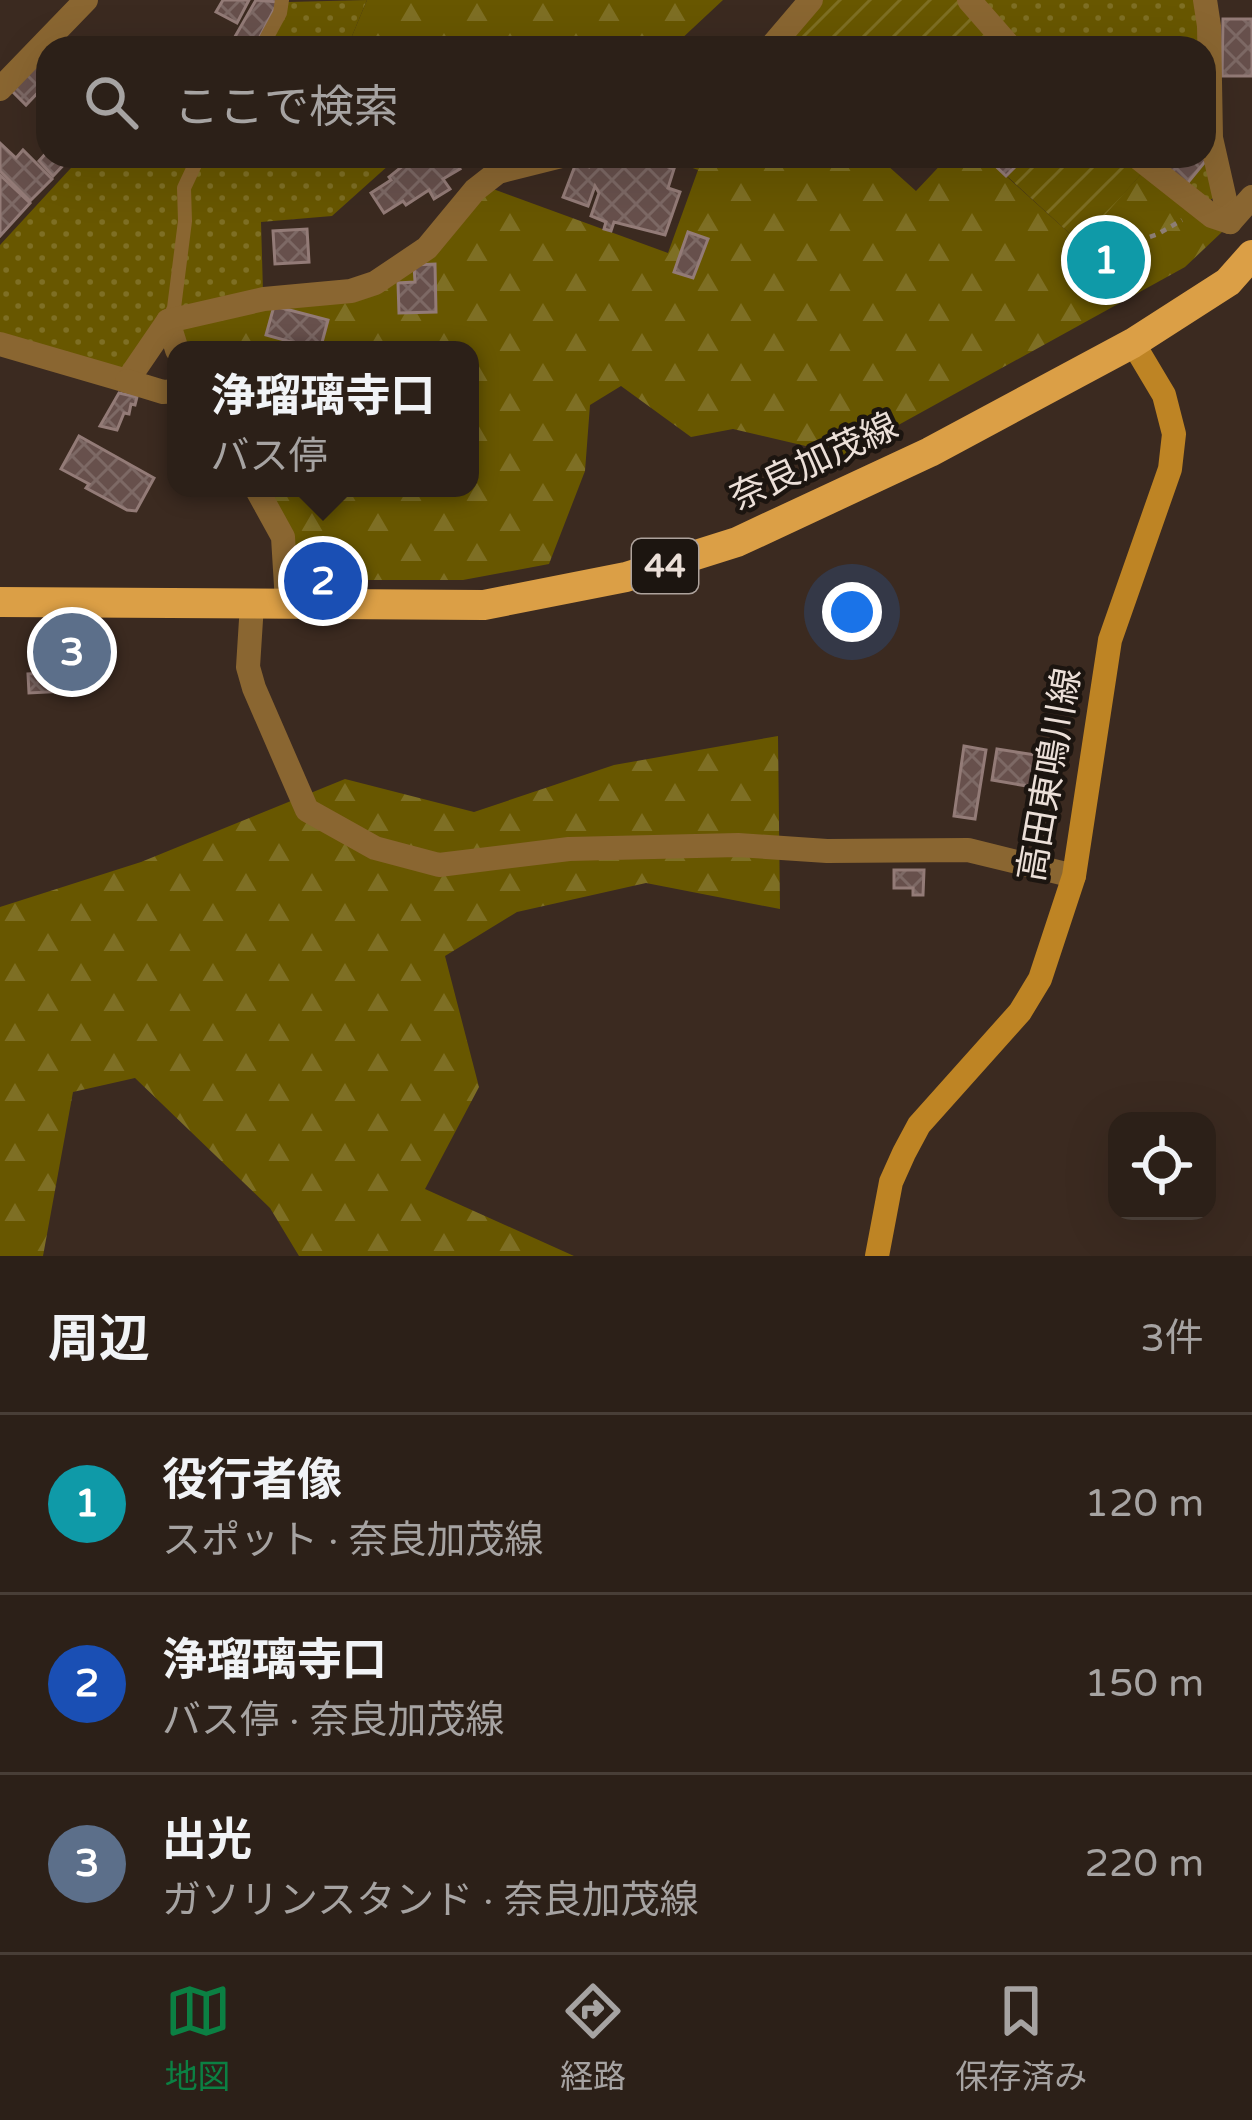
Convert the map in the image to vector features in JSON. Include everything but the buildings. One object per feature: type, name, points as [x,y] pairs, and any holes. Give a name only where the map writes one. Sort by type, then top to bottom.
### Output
[{"type":"main road","name":"奈良加茂線","points":[[0,602],[484,604],[626,577],[737,542],[930,452],[1133,344],[1228,282],[1252,255]]},
{"type":"main road","name":"高田東鳴川線","points":[[877,1256],[891,1182],[904,1153],[919,1125],[1020,1012],[1040,979],[1074,876],[1110,640],[1170,469],[1174,434],[1164,395],[1133,344]]},
{"type":"street","points":[[51,36],[86,0]]},
{"type":"street","points":[[780,36],[811,0]]},
{"type":"street","points":[[969,0],[1000,36]]},
{"type":"street","points":[[1205,0],[1209,36]]},
{"type":"street","points":[[0,89],[36,52]]},
{"type":"street","points":[[1216,160],[1230,221]]},
{"type":"street","points":[[127,381],[168,321],[264,298],[351,291],[375,283],[427,248],[475,190],[498,172],[514,168]]},
{"type":"street","points":[[1151,168],[1203,208],[1230,221]]},
{"type":"street","points":[[1230,221],[1252,197]]},
{"type":"street","points":[[168,321],[174,341]]},
{"type":"street","points":[[0,344],[167,392]]},
{"type":"street","points":[[261,497],[283,537],[287,602]]},
{"type":"street","points":[[252,604],[248,667],[275,742],[308,810],[375,848],[439,865],[569,849],[738,845],[827,851],[968,850],[1074,876]]},
{"type":"lane","points":[[267,36],[282,0]]},
{"type":"lane","points":[[168,321],[174,308],[184,188],[193,168]]},
{"type":"path","points":[[1116,249],[1158,234],[1203,208]]},
{"type":"green space","points":[[367,0],[352,36],[272,36],[288,2]]},
{"type":"green space","points":[[367,0],[723,0],[684,36],[352,36]]},
{"type":"green space","points":[[815,0],[962,0],[994,36],[783,36]]},
{"type":"green space","points":[[975,0],[1201,0],[1204,36],[1009,36]]},
{"type":"green space","points":[[71,168],[190,168],[168,306],[128,369],[0,340],[0,245]]},
{"type":"green space","points":[[200,168],[386,168],[332,216],[261,222],[263,292],[182,307],[178,304],[189,189]]},
{"type":"green space","points":[[693,168],[890,168],[916,191],[938,168],[997,168],[1079,242],[1143,172],[1222,232],[1185,267],[844,455],[733,429],[691,437],[621,386],[590,405],[585,471],[549,564],[463,580],[293,580],[267,497],[479,497],[479,341],[180,341],[177,324],[351,295],[485,186],[668,253],[698,170]]},
{"type":"green space","points":[[998,168],[1138,168],[1143,172],[1080,243]]},
{"type":"green space","points":[[1163,168],[1213,168],[1215,196],[1207,203]]},
{"type":"green space","points":[[778,736],[780,909],[646,883],[517,912],[445,956],[479,1087],[425,1189],[574,1256],[299,1256],[270,1208],[135,1078],[73,1092],[43,1256],[0,1256],[0,907],[141,862],[345,779],[474,812],[614,765]]},
{"type":"place","name":"役行者像","points":[[1106,260]]},
{"type":"place","name":"浄瑠璃寺口","points":[[323,581]]},
{"type":"place","name":"出光","points":[[72,652]]}]
